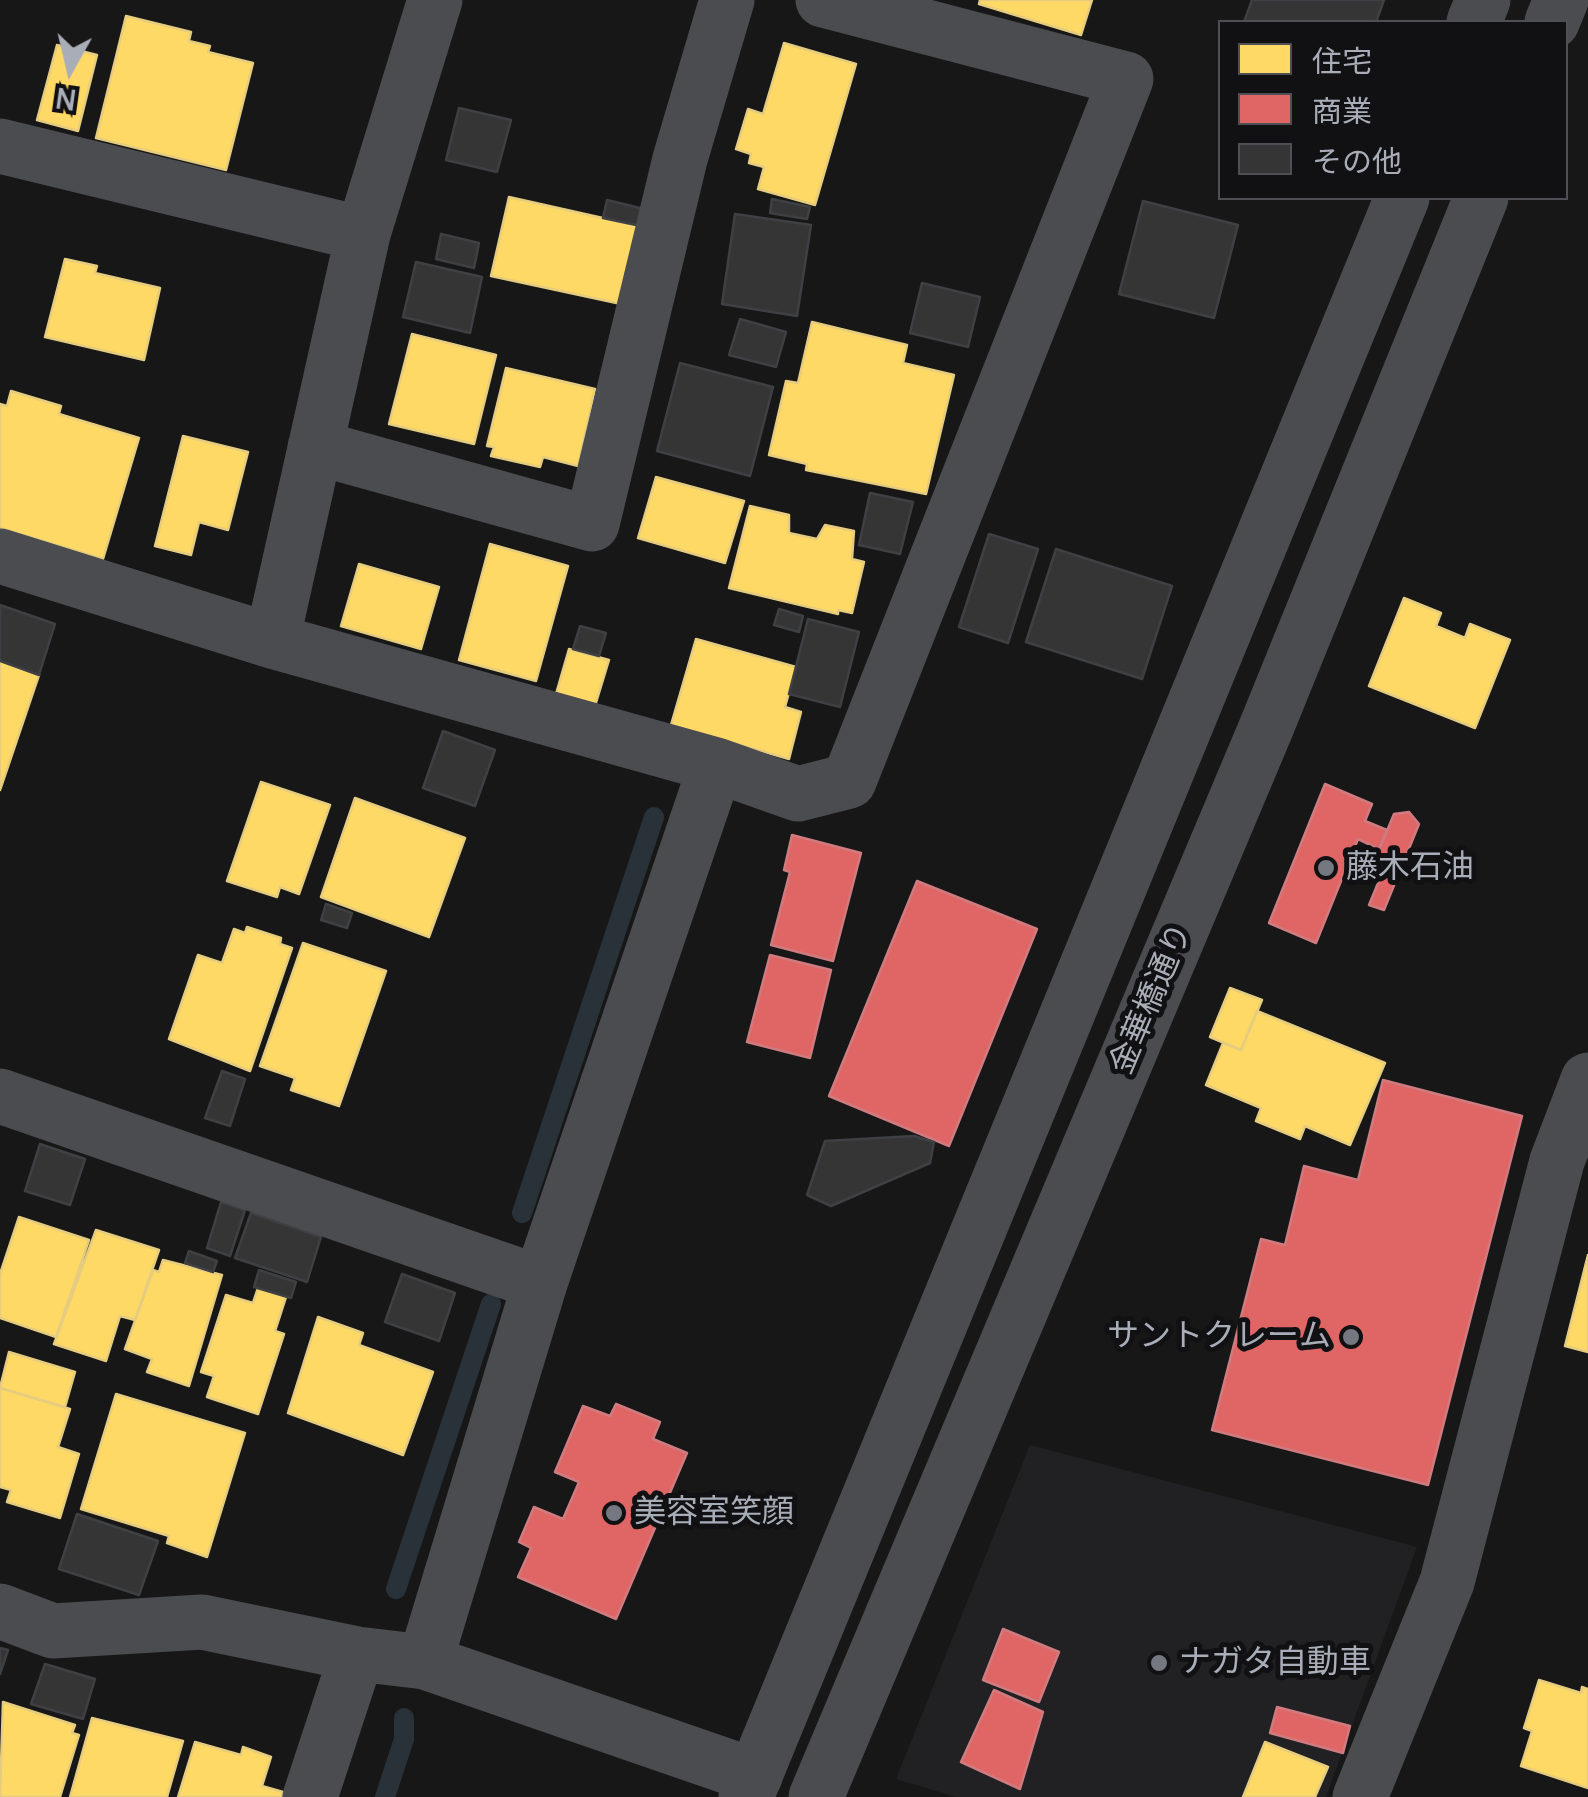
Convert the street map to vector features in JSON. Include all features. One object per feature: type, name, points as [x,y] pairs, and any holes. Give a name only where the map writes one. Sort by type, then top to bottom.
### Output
[{"type":"street","points":[[272,641],[363,234],[435,0]]},
{"type":"street","points":[[315,447],[592,524],[680,159],[728,0]]},
{"type":"street","points":[[0,556],[272,641],[716,765],[798,794],[848,781],[1126,80],[824,0]]},
{"type":"street","points":[[0,146],[363,234]]},
{"type":"street","points":[[0,1612],[53,1631],[202,1622],[357,1654],[425,1662],[750,1787],[1401,200]]},
{"type":"street","name":"金華橋通り","points":[[816,1797],[1272,712],[1480,200]]},
{"type":"street","points":[[425,1662],[540,1283],[716,765]]},
{"type":"street","points":[[1360,1797],[1447,1582],[1557,1161],[1588,1080]]},
{"type":"street","points":[[0,1096],[540,1283]]},
{"type":"street","points":[[310,1797],[357,1654]]},
{"type":"shaded area","name":"ナガタ自動車","points":[[1030,1445],[1417,1547],[1326,1797],[956,1797],[896,1779]]},
{"type":"building: 住宅","points":[[980,0],[1092,0],[1081,35],[979,4]]},
{"type":"building: 住宅","points":[[126,16],[191,32],[189,41],[210,46],[208,52],[253,63],[226,170],[96,138]]},
{"type":"building: 住宅","points":[[784,43],[856,64],[815,205],[758,189],[764,167],[749,163],[751,154],[736,149],[748,109],[763,114]]},
{"type":"building: 住宅","points":[[57,45],[97,55],[78,131],[37,120]]},
{"type":"building: 住宅","points":[[509,197],[652,229],[635,307],[491,276]]},
{"type":"building: 住宅","points":[[65,259],[97,266],[95,273],[160,288],[144,360],[45,337]]},
{"type":"building: 住宅","points":[[812,322],[907,345],[903,363],[954,375],[926,494],[806,470],[807,464],[769,455],[786,381],[798,383]]},
{"type":"building: 住宅","points":[[412,334],[496,355],[474,444],[389,424]]},
{"type":"building: 住宅","points":[[506,368],[595,389],[578,466],[543,457],[540,467],[491,456],[494,447],[487,446]]},
{"type":"building: 住宅","points":[[11,391],[61,406],[59,414],[139,438],[103,559],[0,528],[0,404],[7,406]]},
{"type":"building: 住宅","points":[[183,436],[248,452],[228,530],[199,522],[191,555],[155,546]]},
{"type":"building: 住宅","points":[[656,477],[744,501],[725,563],[638,538]]},
{"type":"building: 住宅","points":[[750,506],[789,515],[789,533],[817,539],[825,525],[854,531],[852,559],[864,562],[852,613],[838,610],[838,614],[729,588]]},
{"type":"building: 住宅","points":[[490,544],[568,566],[536,681],[459,660]]},
{"type":"building: 住宅","points":[[359,564],[439,587],[421,649],[341,626]]},
{"type":"building: 住宅","points":[[1404,598],[1441,613],[1436,626],[1465,638],[1470,624],[1510,640],[1475,728],[1369,686]]},
{"type":"building: 住宅","points":[[696,639],[796,667],[785,707],[801,712],[789,759],[671,725]]},
{"type":"building: 住宅","points":[[569,649],[609,660],[595,706],[556,694]]},
{"type":"building: 住宅","points":[[0,661],[39,675],[0,790]]},
{"type":"building: 住宅","points":[[261,782],[330,805],[299,894],[280,887],[277,897],[227,881]]},
{"type":"building: 住宅","points":[[355,798],[465,838],[429,937],[321,897]]},
{"type":"building: 住宅","points":[[247,927],[281,938],[280,944],[292,948],[250,1071],[169,1039],[198,955],[222,963],[234,929],[245,933]]},
{"type":"building: 住宅","points":[[303,943],[386,971],[339,1106],[291,1090],[295,1078],[260,1066]]},
{"type":"building: 住宅","points":[[1230,988],[1262,1000],[1241,1050],[1210,1037]]},
{"type":"building: 住宅","points":[[1257,1011],[1385,1063],[1350,1145],[1305,1126],[1300,1139],[1256,1121],[1261,1108],[1206,1085],[1223,1043],[1241,1050]]},
{"type":"building: 住宅","points":[[19,1217],[89,1240],[56,1337],[0,1318],[0,1274]]},
{"type":"building: 住宅","points":[[96,1230],[159,1250],[135,1320],[120,1316],[106,1361],[54,1344]]},
{"type":"building: 住宅","points":[[1588,1255],[1588,1352],[1565,1346]]},
{"type":"building: 住宅","points":[[163,1260],[222,1275],[189,1386],[147,1372],[152,1359],[125,1349],[153,1270],[159,1272]]},
{"type":"building: 住宅","points":[[258,1288],[286,1297],[275,1331],[284,1334],[258,1414],[207,1397],[214,1376],[201,1372],[226,1295],[253,1303]]},
{"type":"building: 住宅","points":[[318,1317],[363,1333],[359,1345],[433,1372],[403,1455],[288,1413]]},
{"type":"building: 住宅","points":[[9,1352],[75,1372],[65,1407],[0,1388]]},
{"type":"building: 住宅","points":[[0,1388],[70,1409],[58,1447],[79,1454],[60,1518],[7,1502],[11,1490],[0,1487]]},
{"type":"building: 住宅","points":[[116,1394],[245,1433],[207,1557],[167,1543],[169,1536],[81,1509]]},
{"type":"building: 住宅","points":[[1539,1680],[1581,1693],[1582,1687],[1588,1689],[1588,1788],[1521,1766],[1532,1731],[1524,1728]]},
{"type":"building: 住宅","points":[[3,1702],[75,1725],[72,1733],[79,1735],[60,1797],[0,1797]]},
{"type":"building: 住宅","points":[[92,1718],[183,1741],[167,1797],[70,1797]]},
{"type":"building: 住宅","points":[[195,1742],[241,1755],[243,1747],[271,1757],[262,1786],[283,1792],[281,1797],[178,1797]]},
{"type":"building: 住宅","points":[[1265,1742],[1328,1767],[1315,1797],[1243,1797]]},
{"type":"building: 商業","points":[[1325,784],[1372,804],[1365,821],[1387,830],[1379,849],[1358,839],[1316,943],[1269,923]]},
{"type":"building: 商業","points":[[1409,812],[1419,824],[1384,910],[1369,905],[1385,866],[1374,862],[1394,814]]},
{"type":"building: 商業","points":[[792,835],[861,853],[833,961],[771,945],[790,872],[784,870]]},
{"type":"building: 商業","points":[[917,881],[1037,929],[949,1146],[829,1096]]},
{"type":"building: 商業","points":[[770,955],[831,970],[810,1058],[747,1042]]},
{"type":"building: 商業","name":"サントクレーム","points":[[1383,1080],[1522,1116],[1428,1485],[1212,1430],[1261,1239],[1285,1245],[1304,1166],[1358,1180]]},
{"type":"building: 商業","name":"美容室笑顔","points":[[616,1404],[660,1422],[653,1439],[687,1453],[616,1619],[518,1577],[531,1548],[519,1542],[534,1507],[563,1519],[579,1482],[555,1472],[583,1406],[610,1416]]},
{"type":"building: 商業","points":[[1003,1629],[1059,1652],[1039,1702],[983,1680]]},
{"type":"building: 商業","points":[[994,1690],[1043,1712],[1020,1789],[961,1762]]},
{"type":"building: 商業","points":[[1277,1707],[1350,1726],[1343,1753],[1270,1733]]},
{"type":"building: その他","points":[[1252,0],[1384,0],[1377,20],[1245,20]]},
{"type":"building: その他","points":[[459,108],[511,120],[497,172],[446,160]]},
{"type":"building: その他","points":[[772,199],[810,207],[807,219],[770,213]]},
{"type":"building: その他","points":[[607,200],[644,209],[641,226],[603,218]]},
{"type":"building: その他","points":[[1143,201],[1238,225],[1214,318],[1119,294]]},
{"type":"building: その他","points":[[735,214],[811,225],[797,316],[722,304]]},
{"type":"building: その他","points":[[441,234],[479,243],[474,268],[436,259]]},
{"type":"building: その他","points":[[416,262],[482,277],[470,333],[403,317]]},
{"type":"building: その他","points":[[922,283],[980,297],[968,347],[910,333]]},
{"type":"building: その他","points":[[740,319],[786,332],[776,367],[729,355]]},
{"type":"building: その他","points":[[680,363],[773,387],[750,476],[657,451]]},
{"type":"building: その他","points":[[870,493],[913,502],[900,554],[859,545]]},
{"type":"building: その他","points":[[989,534],[1038,549],[1008,643],[959,627]]},
{"type":"building: その他","points":[[1056,549],[1172,586],[1142,679],[1026,642]]},
{"type":"building: その他","points":[[0,605],[55,624],[39,675],[0,661]]},
{"type":"building: その他","points":[[779,609],[803,616],[799,632],[774,625]]},
{"type":"building: その他","points":[[808,619],[859,632],[840,707],[789,694]]},
{"type":"building: その他","points":[[580,626],[606,633],[599,656],[573,649]]},
{"type":"building: その他","points":[[443,731],[495,750],[475,806],[423,788]]},
{"type":"building: その他","points":[[326,904],[352,913],[347,928],[321,920]]},
{"type":"building: その他","points":[[222,1071],[245,1079],[230,1126],[205,1118]]},
{"type":"building: その他","points":[[914,1136],[934,1142],[930,1163],[831,1206],[807,1195],[825,1141]]},
{"type":"building: その他","points":[[40,1144],[85,1159],[70,1205],[25,1191]]},
{"type":"building: その他","points":[[221,1202],[245,1210],[230,1256],[207,1248]]},
{"type":"building: その他","points":[[251,1213],[321,1237],[307,1282],[235,1258]]},
{"type":"building: その他","points":[[189,1251],[217,1261],[213,1272],[185,1263]]},
{"type":"building: その他","points":[[259,1270],[296,1282],[291,1298],[254,1287]]},
{"type":"building: その他","points":[[402,1274],[455,1293],[439,1341],[385,1322]]},
{"type":"building: その他","points":[[77,1514],[158,1541],[139,1595],[59,1569]]},
{"type":"building: その他","points":[[0,1648],[8,1650],[0,1674]]},
{"type":"building: その他","points":[[45,1664],[95,1679],[83,1719],[31,1704]]},
{"type":"waterway","points":[[522,1213],[654,817]]},
{"type":"waterway","points":[[396,1589],[491,1304]]},
{"type":"waterway","points":[[385,1797],[404,1739],[404,1718]]},
{"type":"place","name":"藤木石油","points":[[1326,868]]},
{"type":"place","name":"サントクレーム","points":[[1351,1337]]},
{"type":"place","name":"美容室笑顔","points":[[614,1513]]},
{"type":"place","name":"ナガタ自動車","points":[[1159,1663]]}]
